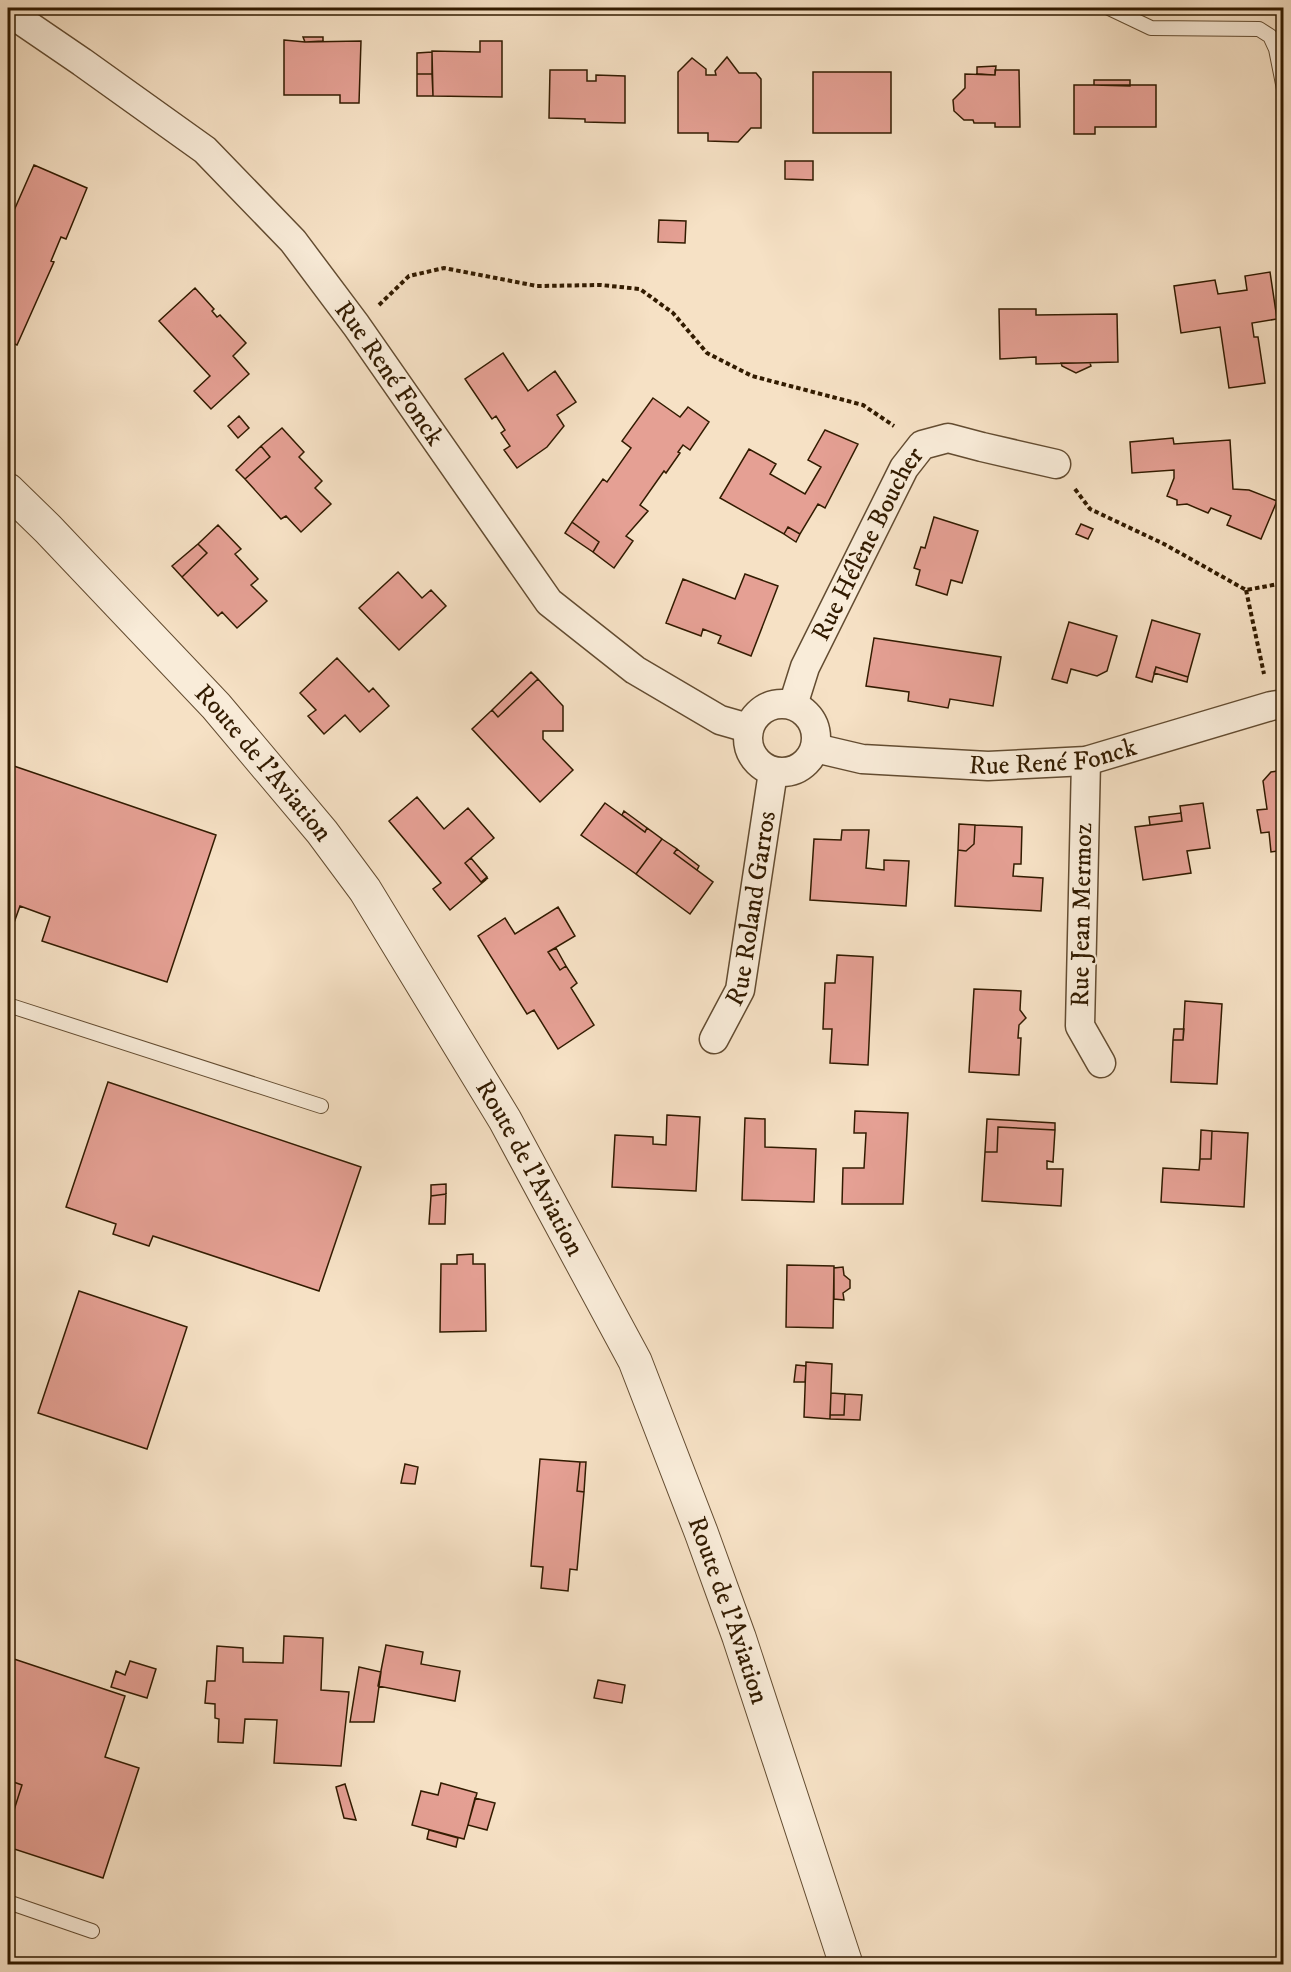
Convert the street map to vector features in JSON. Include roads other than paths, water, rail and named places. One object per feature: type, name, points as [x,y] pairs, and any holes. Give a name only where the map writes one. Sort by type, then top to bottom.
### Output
[{"type":"street","name":"Rue René Fonck","points":[[15,19],[82,62],[205,150],[293,241],[356,325],[549,602],[635,670],[720,720],[748,728]]},
{"type":"street","name":"Rue Hélène Boucher","points":[[794,705],[805,667],[820,636],[904,468],[922,445],[948,438],[1056,464]]},
{"type":"street","name":"Route de l'Aviation","points":[[8,489],[48,528],[216,706],[322,832],[365,890],[505,1120],[635,1361],[739,1637],[846,1965]]},
{"type":"street","points":[[780,704],[794,705],[805,712],[813,722],[817,735],[815,748],[807,763],[791,772],[773,772],[763,768],[749,750],[748,728],[755,716],[766,707],[780,704]]},
{"type":"street","name":"Rue René Fonck","points":[[815,748],[862,759],[988,766],[1086,761],[1277,705]]},
{"type":"street","name":"Rue Jean Mermoz","points":[[1086,761],[1080,1026],[1101,1063]]},
{"type":"street","name":"Rue Roland Garros","points":[[714,1039],[740,990],[773,772]]},
{"type":"lane","points":[[1109,8],[1151,28],[1259,29],[1270,36],[1276,49],[1284,89]]},
{"type":"lane","points":[[8,1005],[321,1106]]},
{"type":"lane","points":[[8,1902],[92,1931]]}]
